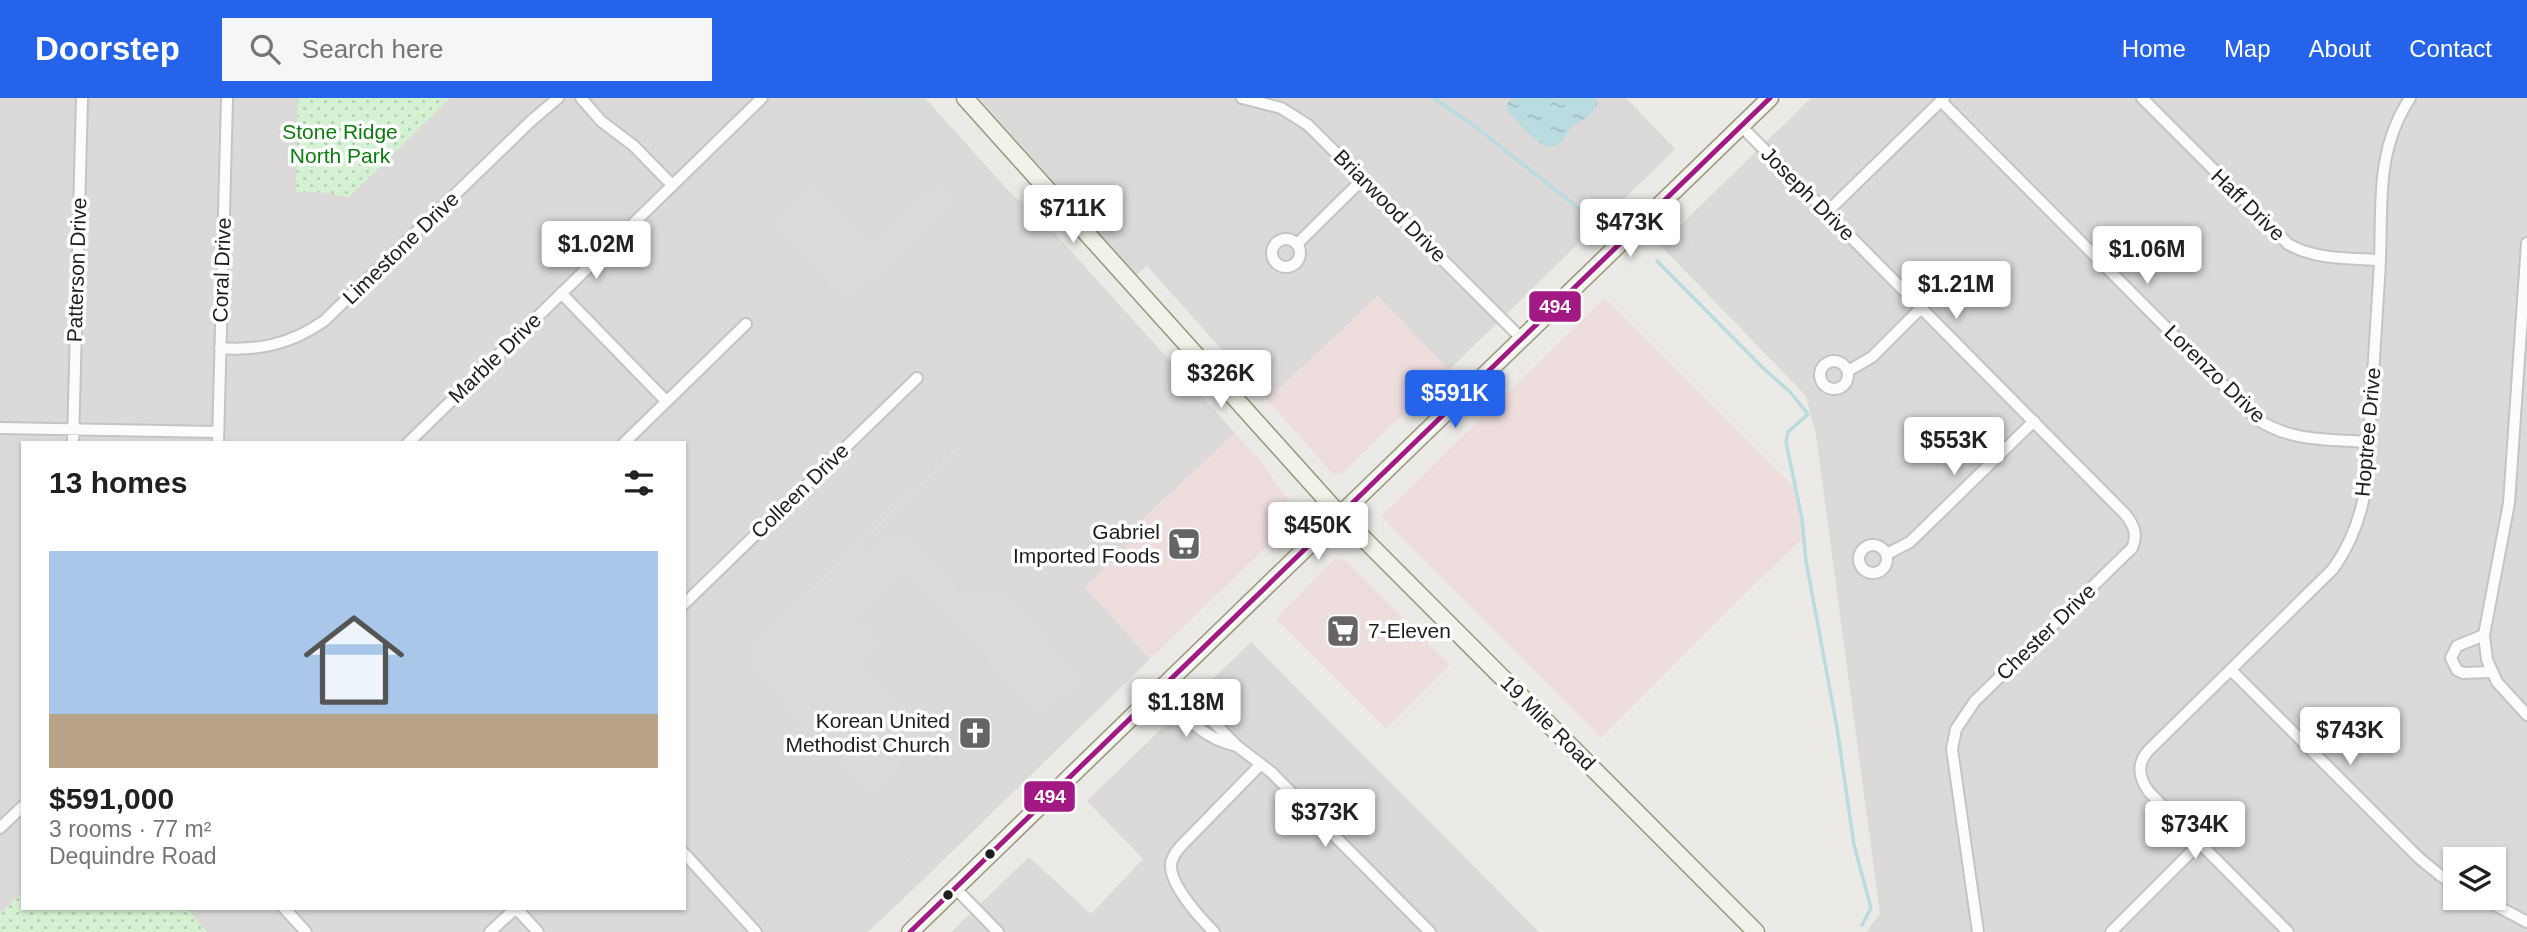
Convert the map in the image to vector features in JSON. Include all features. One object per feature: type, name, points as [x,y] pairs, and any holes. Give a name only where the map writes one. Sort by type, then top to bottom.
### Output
[{"type":"main road","name":"19 Mile Road","points":[[965,98],[1340,515],[1756,932]]},
{"type":"main road","points":[[909,932],[1770,98]]},
{"type":"street","name":"Patterson Drive","points":[[73,441],[82,98]]},
{"type":"street","name":"Coral Drive","points":[[218,437],[227,98]]},
{"type":"street","name":"Limestone Drive","points":[[220,348],[274,346],[303,335],[324,321],[558,98]]},
{"type":"street","points":[[581,98],[601,121],[634,146],[672,185]]},
{"type":"street","name":"Marble Drive","points":[[410,441],[762,98]]},
{"type":"street","name":"Briarwood Drive","points":[[1242,98],[1266,103],[1294,115],[1322,137],[1522,339]]},
{"type":"street","name":"Haff Drive","points":[[2142,98],[2288,244],[2298,250],[2322,256],[2380,260]]},
{"type":"street","name":"Hoptree Drive","points":[[2200,844],[2149,792],[2141,779],[2140,770],[2148,751],[2322,580],[2341,558],[2354,533],[2364,501],[2380,260],[2380,183],[2392,131],[2410,98]]},
{"type":"street","points":[[1827,212],[1942,99]]},
{"type":"street","name":"Lorenzo Drive","points":[[1942,99],[2257,419],[2292,436],[2368,442]]},
{"type":"street","name":"Joseph Drive","points":[[1741,126],[2125,514],[2135,535]]},
{"type":"street","points":[[1297,244],[1363,179]]},
{"type":"street","points":[[2527,243],[2508,503],[2484,635],[2491,672],[2503,691],[2527,715]]},
{"type":"street","points":[[561,293],[666,401]]},
{"type":"street","points":[[1847,371],[1872,357],[1922,309]]},
{"type":"street","points":[[626,441],[746,324]]},
{"type":"street","name":"Colleen Drive","points":[[686,602],[917,378]]},
{"type":"street","points":[[1887,554],[1910,542],[2034,421]]},
{"type":"street","points":[[0,428],[218,437]]},
{"type":"street","name":"Chester Drive","points":[[1978,932],[1952,761],[1956,729],[1975,701],[2127,553],[2135,542],[2135,535]]},
{"type":"street","points":[[2484,635],[2457,646],[2451,658],[2457,670],[2463,673],[2491,672]]},
{"type":"street","points":[[2231,670],[2419,858],[2443,877]]},
{"type":"street","points":[[1165,684],[1205,734],[1217,742],[1237,746],[1261,764],[1430,932]]},
{"type":"street","points":[[1214,932],[1196,912],[1174,878],[1171,862],[1181,846],[1261,764]]},
{"type":"street","points":[[0,828],[21,808]]},
{"type":"street","points":[[2111,932],[2200,844],[2288,932]]},
{"type":"street","points":[[686,855],[750,930]]},
{"type":"street","points":[[955,888],[998,932]]},
{"type":"street","points":[[286,910],[306,932]]},
{"type":"street","points":[[490,932],[514,910]]},
{"type":"street","points":[[518,910],[538,932]]},
{"type":"street","points":[[2503,910],[2527,924],[2524,932]]},
{"type":"shaded area","points":[[0,98],[871,98],[748,216],[853,331],[1005,187],[1033,209],[1235,433],[1141,521],[1146,528],[1085,587],[958,448],[729,670],[925,878],[868,932],[207,932],[188,910],[686,910],[686,441],[21,441],[21,894],[0,914]]},
{"type":"shaded area","points":[[871,98],[925,98],[1005,187],[853,331],[748,216]]},
{"type":"shaded area","points":[[979,98],[1626,98],[1675,149],[1449,370],[1378,296],[1267,400],[1147,266],[1136,275]]},
{"type":"shaded area","points":[[1811,98],[2527,98],[2527,932],[1866,932],[1880,914],[1816,435],[1806,396],[1660,245]]},
{"type":"shaded area","points":[[812,182],[872,245],[937,183],[955,201],[854,298],[845,301],[770,223]]},
{"type":"shaded area","points":[[1378,296],[1449,370],[1342,473],[1333,474],[1267,400]]},
{"type":"shaded area","points":[[1605,298],[1795,488],[1804,537],[1601,738],[1381,516]]},
{"type":"shaded area","points":[[1235,433],[1258,458],[1295,509],[1296,518],[1150,659],[1085,587],[1145,528],[1141,522]]},
{"type":"shaded area","points":[[959,448],[1150,659],[925,878],[729,670]]},
{"type":"shaded area","points":[[908,531],[959,591],[1008,595],[1084,679],[1041,717],[907,574],[852,623],[857,628],[863,621],[880,642],[860,660],[910,718],[900,729],[899,770],[869,797],[747,665],[756,657],[751,652],[859,549],[865,553],[881,538],[890,534],[900,536]]},
{"type":"shaded area","points":[[1334,559],[1345,560],[1450,665],[1386,729],[1276,619]]},
{"type":"shaded area","points":[[1251,642],[1539,932],[951,932],[1029,857],[1091,914],[1143,859],[1087,801]]},
{"type":"green space","name":"Stone Ridge North Park","points":[[298,98],[450,98],[349,197],[320,192],[296,192]]},
{"type":"green space","points":[[21,894],[21,910],[188,910],[207,932],[0,932],[0,914]]},
{"type":"water","points":[[1595,98],[1598,103],[1591,114],[1574,125],[1559,144],[1550,147],[1537,140],[1508,112],[1506,107],[1509,100]]},
{"type":"waterway","points":[[1434,98],[1477,128],[1591,218]]},
{"type":"waterway","points":[[1657,261],[1790,392],[1808,414],[1788,432],[1786,442],[1802,519],[1806,561],[1837,728],[1854,845],[1871,908],[1862,925]]},
{"type":"transit line","name":"494","points":[[910,932],[1770,98]]},
{"type":"place","name":"Gabriel Imported Foods","points":[[1184,544]]},
{"type":"place","name":"7-Eleven","points":[[1343,631]]},
{"type":"place","name":"Korean United Methodist Church","points":[[975,733]]}]
